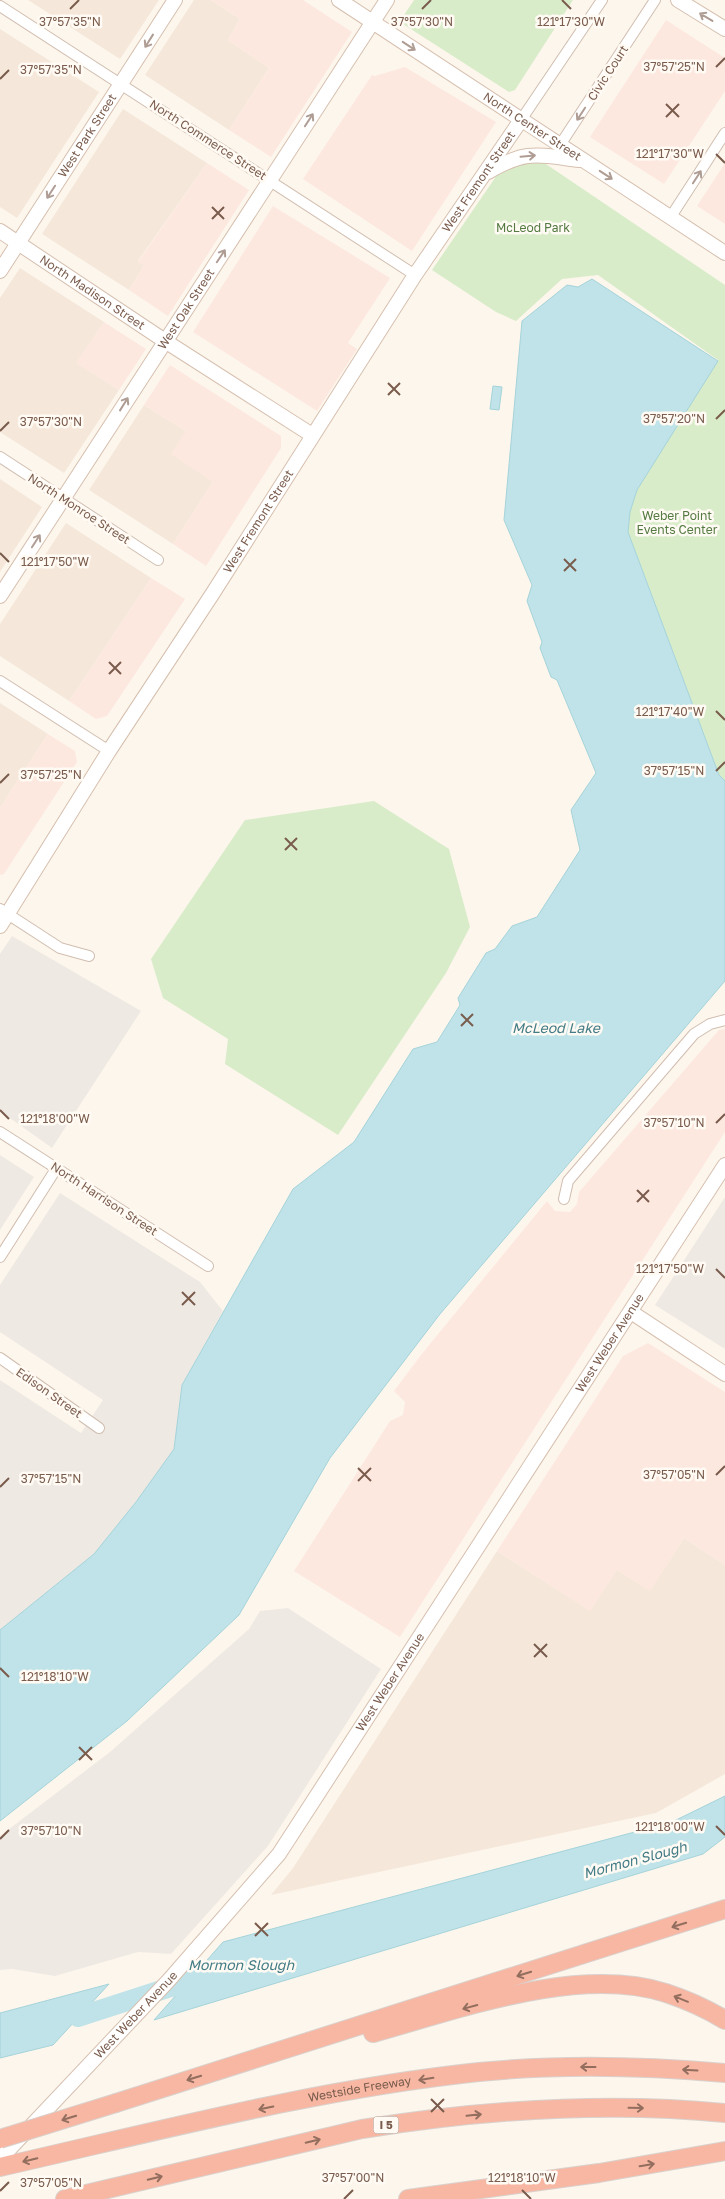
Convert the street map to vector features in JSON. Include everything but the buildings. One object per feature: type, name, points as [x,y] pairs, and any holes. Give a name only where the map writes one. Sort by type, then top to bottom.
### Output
[{"type":"highway","points":[[0,2139],[725,1909]]},
{"type":"highway","points":[[241,2064],[258,2066],[507,1997],[572,1985],[622,1985],[666,1993],[704,2008],[725,2020]]},
{"type":"highway","name":"Westside Freeway","points":[[0,2167],[322,2095],[438,2077],[480,2072],[565,2067],[654,2068],[725,2073]]},
{"type":"highway","name":"I 5","points":[[65,2199],[362,2129],[403,2123],[538,2110],[671,2109],[725,2113]]},
{"type":"highway","points":[[408,2199],[599,2172],[725,2151]]},
{"type":"street","name":"West Park Street","points":[[0,271],[175,0]]},
{"type":"street","name":"North Center Street","points":[[339,0],[725,253]]},
{"type":"street","name":"West Oak Street","points":[[0,596],[387,0]]},
{"type":"street","points":[[521,120],[602,0]]},
{"type":"street","name":"Civic Court","points":[[560,145],[655,0]]},
{"type":"street","points":[[678,0],[725,29]]},
{"type":"street","name":"North Commerce Street","points":[[0,6],[415,275]]},
{"type":"street","name":"West Fremont Street","points":[[2,916],[213,593],[415,275],[521,120]]},
{"type":"street","points":[[670,218],[725,133]]},
{"type":"street","points":[[484,175],[508,160],[525,154],[583,161]]},
{"type":"street","name":"North Madison Street","points":[[0,231],[165,341],[312,435]]},
{"type":"street","name":"North Monroe Street","points":[[0,457],[158,560]]},
{"type":"street","points":[[0,682],[109,751]]},
{"type":"street","points":[[2,916],[60,948],[90,956]]},
{"type":"street","points":[[564,1199],[568,1181],[694,1034],[710,1024],[725,1020]]},
{"type":"street","name":"North Harrison Street","points":[[0,1132],[208,1266]]},
{"type":"street","name":"West Weber Avenue","points":[[0,2159],[169,1980],[279,1854],[725,1165]]},
{"type":"street","points":[[0,1258],[56,1169]]},
{"type":"street","points":[[630,1312],[725,1374]]},
{"type":"street","name":"Edison Street","points":[[0,1358],[99,1428]]},
{"type":"shaded area","points":[[28,0],[159,0],[120,59]]},
{"type":"shaded area","points":[[194,0],[211,0],[240,19],[228,40],[269,68],[229,130],[145,75]]},
{"type":"shaded area","points":[[211,0],[303,0],[352,32],[271,157],[229,130],[269,68],[228,40],[240,19]]},
{"type":"shaded area","points":[[666,20],[725,58],[725,91],[664,184],[590,137]]},
{"type":"shaded area","points":[[0,29],[99,92],[17,218],[0,207]]},
{"type":"shaded area","points":[[405,67],[496,122],[412,251],[303,179],[372,75],[375,76]]},
{"type":"shaded area","points":[[123,109],[207,163],[138,261],[144,266],[129,290],[42,234]]},
{"type":"shaded area","points":[[207,163],[249,190],[168,316],[129,290],[144,266],[138,262]]},
{"type":"shaded area","points":[[725,163],[725,224],[697,206]]},
{"type":"shaded area","points":[[273,206],[390,278],[348,343],[357,349],[317,411],[193,332]]},
{"type":"shaded area","points":[[20,268],[104,322],[77,363],[119,390],[64,473],[0,432],[0,298]]},
{"type":"shaded area","points":[[104,322],[146,349],[119,390],[76,363]]},
{"type":"shaded area","points":[[170,365],[281,436],[281,448],[206,566],[173,544],[213,482],[171,454],[186,431],[144,405]]},
{"type":"shaded area","points":[[144,405],[186,431],[213,482],[173,544],[89,490]]},
{"type":"shaded area","points":[[0,479],[42,507],[0,572]]},
{"type":"shaded area","points":[[66,523],[151,578],[69,701],[0,656],[0,624]]},
{"type":"shaded area","points":[[151,578],[185,599],[107,716],[96,719],[69,701]]},
{"type":"shaded area","points":[[0,703],[48,734],[0,808]]},
{"type":"shaded area","points":[[48,734],[75,751],[77,762],[4,874],[0,875],[0,808]]},
{"type":"shaded area","points":[[12,936],[141,1011],[52,1148],[0,1111],[0,954]]},
{"type":"shaded area","points":[[725,1029],[725,1132],[400,1637],[294,1571],[390,1421],[403,1415],[405,1402],[394,1391],[421,1355],[547,1201],[555,1211],[570,1212],[577,1204],[579,1192],[719,1030]]},
{"type":"shaded area","points":[[0,1155],[34,1177],[0,1230]]},
{"type":"shaded area","points":[[60,1193],[200,1282],[223,1311],[182,1385],[174,1449],[136,1502],[94,1554],[0,1630],[0,1380],[81,1433],[103,1400],[0,1332],[0,1285]]},
{"type":"shaded area","points":[[725,1197],[725,1349],[655,1305]]},
{"type":"shaded area","points":[[648,1343],[725,1392],[725,1565],[684,1538],[650,1591],[617,1570],[590,1611],[497,1551],[623,1356]]},
{"type":"shaded area","points":[[684,1538],[725,1565],[725,1774],[656,1813],[271,1895],[293,1868],[497,1551],[566,1595],[617,1570],[650,1590]]},
{"type":"shaded area","points":[[288,1608],[381,1669],[268,1846],[171,1954],[138,1952],[55,1976],[12,1969],[0,1970],[0,1836],[110,1752],[249,1629],[260,1611]]},
{"type":"green space","points":[[414,0],[573,0],[515,90],[509,92],[403,24],[402,18]]},
{"type":"green space","points":[[537,158],[725,285],[725,781],[719,775],[628,532],[630,512],[637,490],[718,360],[598,275],[562,279],[516,321],[496,312],[432,270],[497,175],[518,163]]},
{"type":"green space","points":[[374,801],[449,849],[470,927],[446,973],[338,1135],[225,1064],[228,1039],[163,998],[151,959],[245,820]]},
{"type":"water","name":"McLeod Lake","points":[[592,279],[718,361],[637,490],[630,512],[628,532],[719,775],[725,781],[725,981],[440,1314],[330,1458],[239,1615],[127,1721],[0,1821],[0,1630],[94,1554],[136,1502],[174,1449],[182,1385],[293,1189],[354,1142],[413,1049],[437,1042],[460,1005],[458,998],[486,953],[495,949],[512,926],[537,917],[580,850],[571,810],[596,773],[557,680],[551,677],[540,648],[542,642],[527,601],[532,585],[504,520],[522,321],[567,285],[578,287]]},
{"type":"water","points":[[493,386],[502,387],[499,410],[490,409]]},
{"type":"water","name":"Mormon Slough","points":[[725,1796],[725,1837],[703,1854],[154,2020],[223,1942],[672,1822]]},
{"type":"water","points":[[109,1984],[53,2045],[0,2058],[0,2013]]},
{"type":"waterway","name":"Mormon Slough","points":[[78,2017],[214,1973]]},
{"type":"park label","name":"McLeod Park","points":[[533,228]]},
{"type":"park label","name":"Weber Point Events Center","points":[[677,523]]}]
